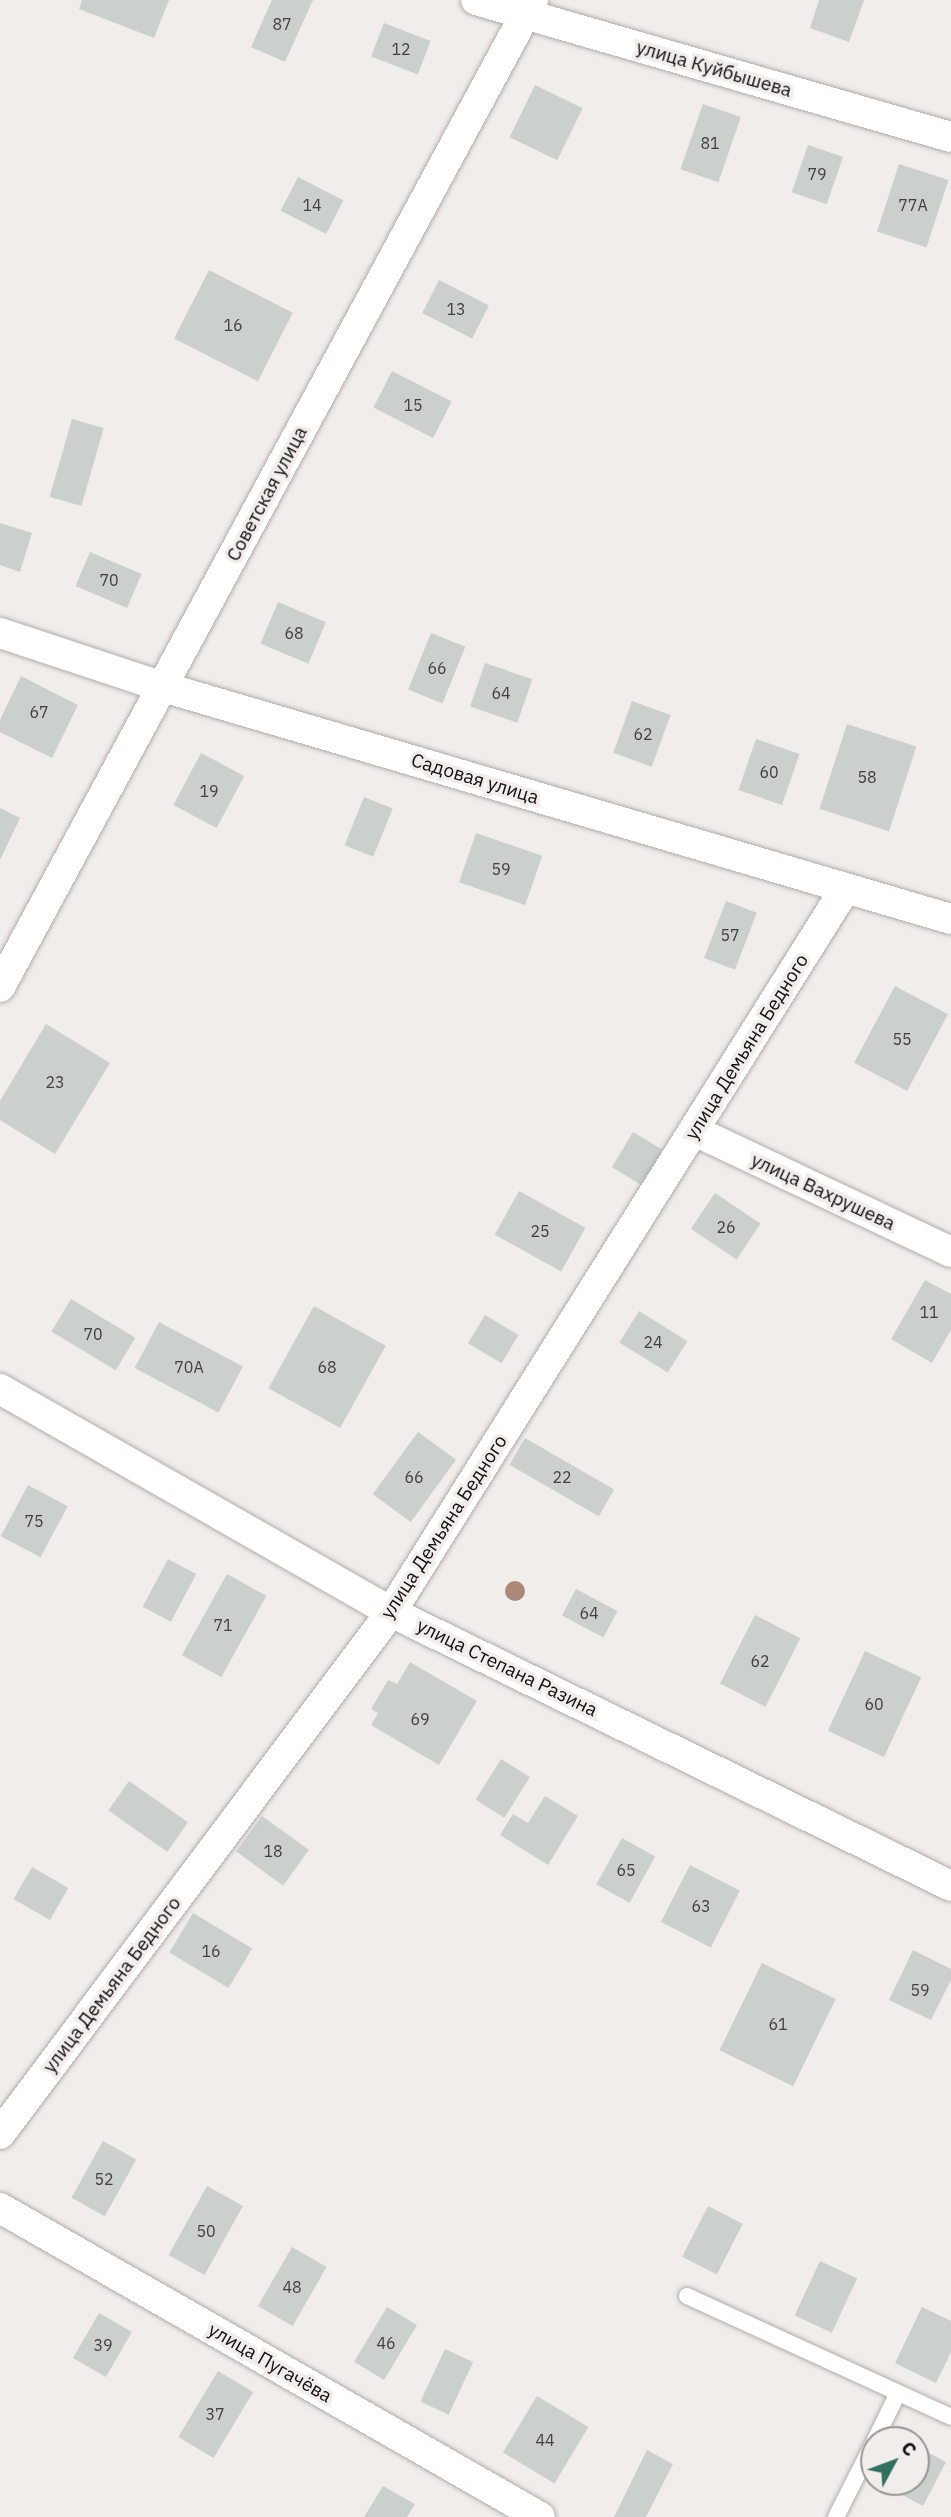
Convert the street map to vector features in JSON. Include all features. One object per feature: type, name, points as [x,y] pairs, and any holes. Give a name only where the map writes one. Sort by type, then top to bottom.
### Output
[{"type":"street","name":"улица Куйбышева","points":[[476,0],[529,7],[951,137]]},
{"type":"street","name":"Советская улица","points":[[0,987],[529,7]]},
{"type":"street","name":"Садовая улица","points":[[0,633],[163,687],[951,919]]},
{"type":"street","name":"улица Демьяна Бедного","points":[[0,2134],[391,1612],[845,889]]},
{"type":"street","name":"улица Вахрушева","points":[[695,1131],[951,1252]]},
{"type":"street","name":"улица Степана Разина","points":[[0,1389],[391,1612],[951,1886]]},
{"type":"street","name":"улица Пугачёва","points":[[0,2208],[540,2517]]},
{"type":"lane","points":[[687,2297],[897,2395],[951,2417]]},
{"type":"lane","points":[[882,2426],[897,2395]]},
{"type":"lane","points":[[836,2517],[860,2469]]},
{"type":"building","points":[[82,0],[169,0],[154,38],[79,9]]},
{"type":"building","points":[[272,0],[313,0],[285,62],[251,47]]},
{"type":"building","points":[[819,0],[864,0],[849,42],[810,28]]},
{"type":"building","points":[[384,23],[431,41],[418,75],[371,57]]},
{"type":"building","points":[[535,85],[583,108],[557,160],[510,137]]},
{"type":"building","points":[[703,104],[741,117],[718,182],[681,169]]},
{"type":"building","points":[[808,145],[843,157],[827,204],[792,192]]},
{"type":"building","points":[[899,164],[948,180],[927,248],[877,232]]},
{"type":"building","points":[[298,177],[343,200],[326,234],[281,211]]},
{"type":"building","points":[[209,270],[293,313],[258,381],[174,339]]},
{"type":"building","points":[[439,280],[489,305],[472,338],[422,313]]},
{"type":"building","points":[[392,371],[452,401],[433,438],[373,408]]},
{"type":"building","points":[[72,419],[104,428],[81,506],[50,497]]},
{"type":"building","points":[[0,523],[32,533],[20,572],[0,565]]},
{"type":"building","points":[[90,552],[142,574],[127,608],[76,586]]},
{"type":"building","points":[[278,602],[326,622],[308,664],[260,643]]},
{"type":"building","points":[[431,633],[465,647],[442,703],[408,690]]},
{"type":"building","points":[[485,663],[532,679],[517,723],[470,706]]},
{"type":"building","points":[[21,676],[78,705],[52,758],[0,732],[0,720]]},
{"type":"building","points":[[632,701],[671,715],[652,767],[613,753]]},
{"type":"building","points":[[847,724],[916,747],[889,831],[819,809]]},
{"type":"building","points":[[756,739],[799,754],[782,805],[738,790]]},
{"type":"building","points":[[201,753],[244,776],[217,828],[173,805]]},
{"type":"building","points":[[364,797],[393,809],[373,857],[345,845]]},
{"type":"building","points":[[0,808],[20,818],[0,860]]},
{"type":"building","points":[[476,833],[542,856],[525,905],[459,882]]},
{"type":"building","points":[[726,901],[757,913],[735,970],[704,958]]},
{"type":"building","points":[[895,986],[948,1014],[907,1091],[854,1063]]},
{"type":"building","points":[[46,1024],[110,1063],[55,1154],[0,1120],[0,1101]]},
{"type":"building","points":[[633,1132],[665,1151],[644,1186],[612,1167]]},
{"type":"building","points":[[519,1191],[585,1228],[561,1272],[495,1235]]},
{"type":"building","points":[[715,1193],[761,1224],[737,1259],[691,1229]]},
{"type":"building","points":[[925,1280],[951,1294],[951,1330],[932,1363],[891,1339]]},
{"type":"building","points":[[71,1299],[135,1338],[116,1370],[51,1332]]},
{"type":"building","points":[[314,1306],[386,1346],[340,1428],[268,1388]]},
{"type":"building","points":[[639,1311],[687,1341],[668,1373],[619,1342]]},
{"type":"building","points":[[485,1315],[518,1335],[501,1363],[468,1343]]},
{"type":"building","points":[[159,1322],[243,1367],[218,1413],[135,1368]]},
{"type":"building","points":[[418,1432],[456,1460],[411,1522],[373,1494]]},
{"type":"building","points":[[525,1438],[614,1490],[599,1516],[509,1465]]},
{"type":"building","points":[[28,1485],[68,1506],[41,1557],[1,1536]]},
{"type":"building","points":[[168,1559],[196,1574],[171,1622],[143,1607]]},
{"type":"building","points":[[227,1574],[266,1596],[221,1677],[182,1655]]},
{"type":"building","points":[[576,1589],[617,1611],[603,1638],[562,1615]]},
{"type":"building","points":[[755,1615],[800,1638],[765,1707],[720,1684]]},
{"type":"building","points":[[865,1651],[921,1677],[884,1757],[828,1731]]},
{"type":"building","points":[[410,1662],[477,1701],[439,1765],[371,1725],[378,1713],[371,1709],[388,1680],[397,1684]]},
{"type":"building","points":[[501,1759],[530,1777],[504,1818],[476,1800]]},
{"type":"building","points":[[129,1781],[188,1822],[167,1852],[108,1810]]},
{"type":"building","points":[[545,1796],[578,1816],[548,1865],[500,1835],[513,1814],[528,1823]]},
{"type":"building","points":[[262,1816],[309,1850],[283,1886],[236,1852]]},
{"type":"building","points":[[622,1838],[655,1856],[630,1903],[596,1884]]},
{"type":"building","points":[[690,1865],[740,1890],[711,1947],[661,1922]]},
{"type":"building","points":[[32,1867],[68,1888],[50,1920],[14,1899]]},
{"type":"building","points":[[193,1913],[252,1949],[228,1988],[169,1952]]},
{"type":"building","points":[[913,1950],[951,1969],[951,1980],[931,2020],[889,2000]]},
{"type":"building","points":[[762,1963],[836,1999],[793,2086],[719,2050]]},
{"type":"building","points":[[103,2141],[136,2159],[105,2216],[71,2198]]},
{"type":"building","points":[[207,2186],[243,2206],[205,2275],[169,2255]]},
{"type":"building","points":[[708,2206],[743,2224],[717,2274],[682,2257]]},
{"type":"building","points":[[292,2247],[327,2267],[293,2326],[258,2306]]},
{"type":"building","points":[[820,2261],[857,2278],[832,2333],[795,2315]]},
{"type":"building","points":[[387,2307],[417,2325],[384,2380],[354,2362]]},
{"type":"building","points":[[922,2307],[951,2321],[951,2352],[936,2383],[895,2363]]},
{"type":"building","points":[[99,2313],[132,2332],[106,2377],[73,2358]]},
{"type":"building","points":[[445,2349],[473,2362],[449,2415],[420,2402]]},
{"type":"building","points":[[218,2371],[253,2392],[213,2458],[178,2437]]},
{"type":"building","points":[[537,2396],[588,2427],[554,2483],[503,2453]]},
{"type":"building","points":[[647,2450],[673,2464],[646,2517],[614,2517]]},
{"type":"building","points":[[930,2453],[946,2462],[930,2493]]},
{"type":"building","points":[[383,2486],[415,2504],[407,2517],[364,2517]]},
{"type":"building","points":[[904,2496],[928,2496],[923,2506]]}]
